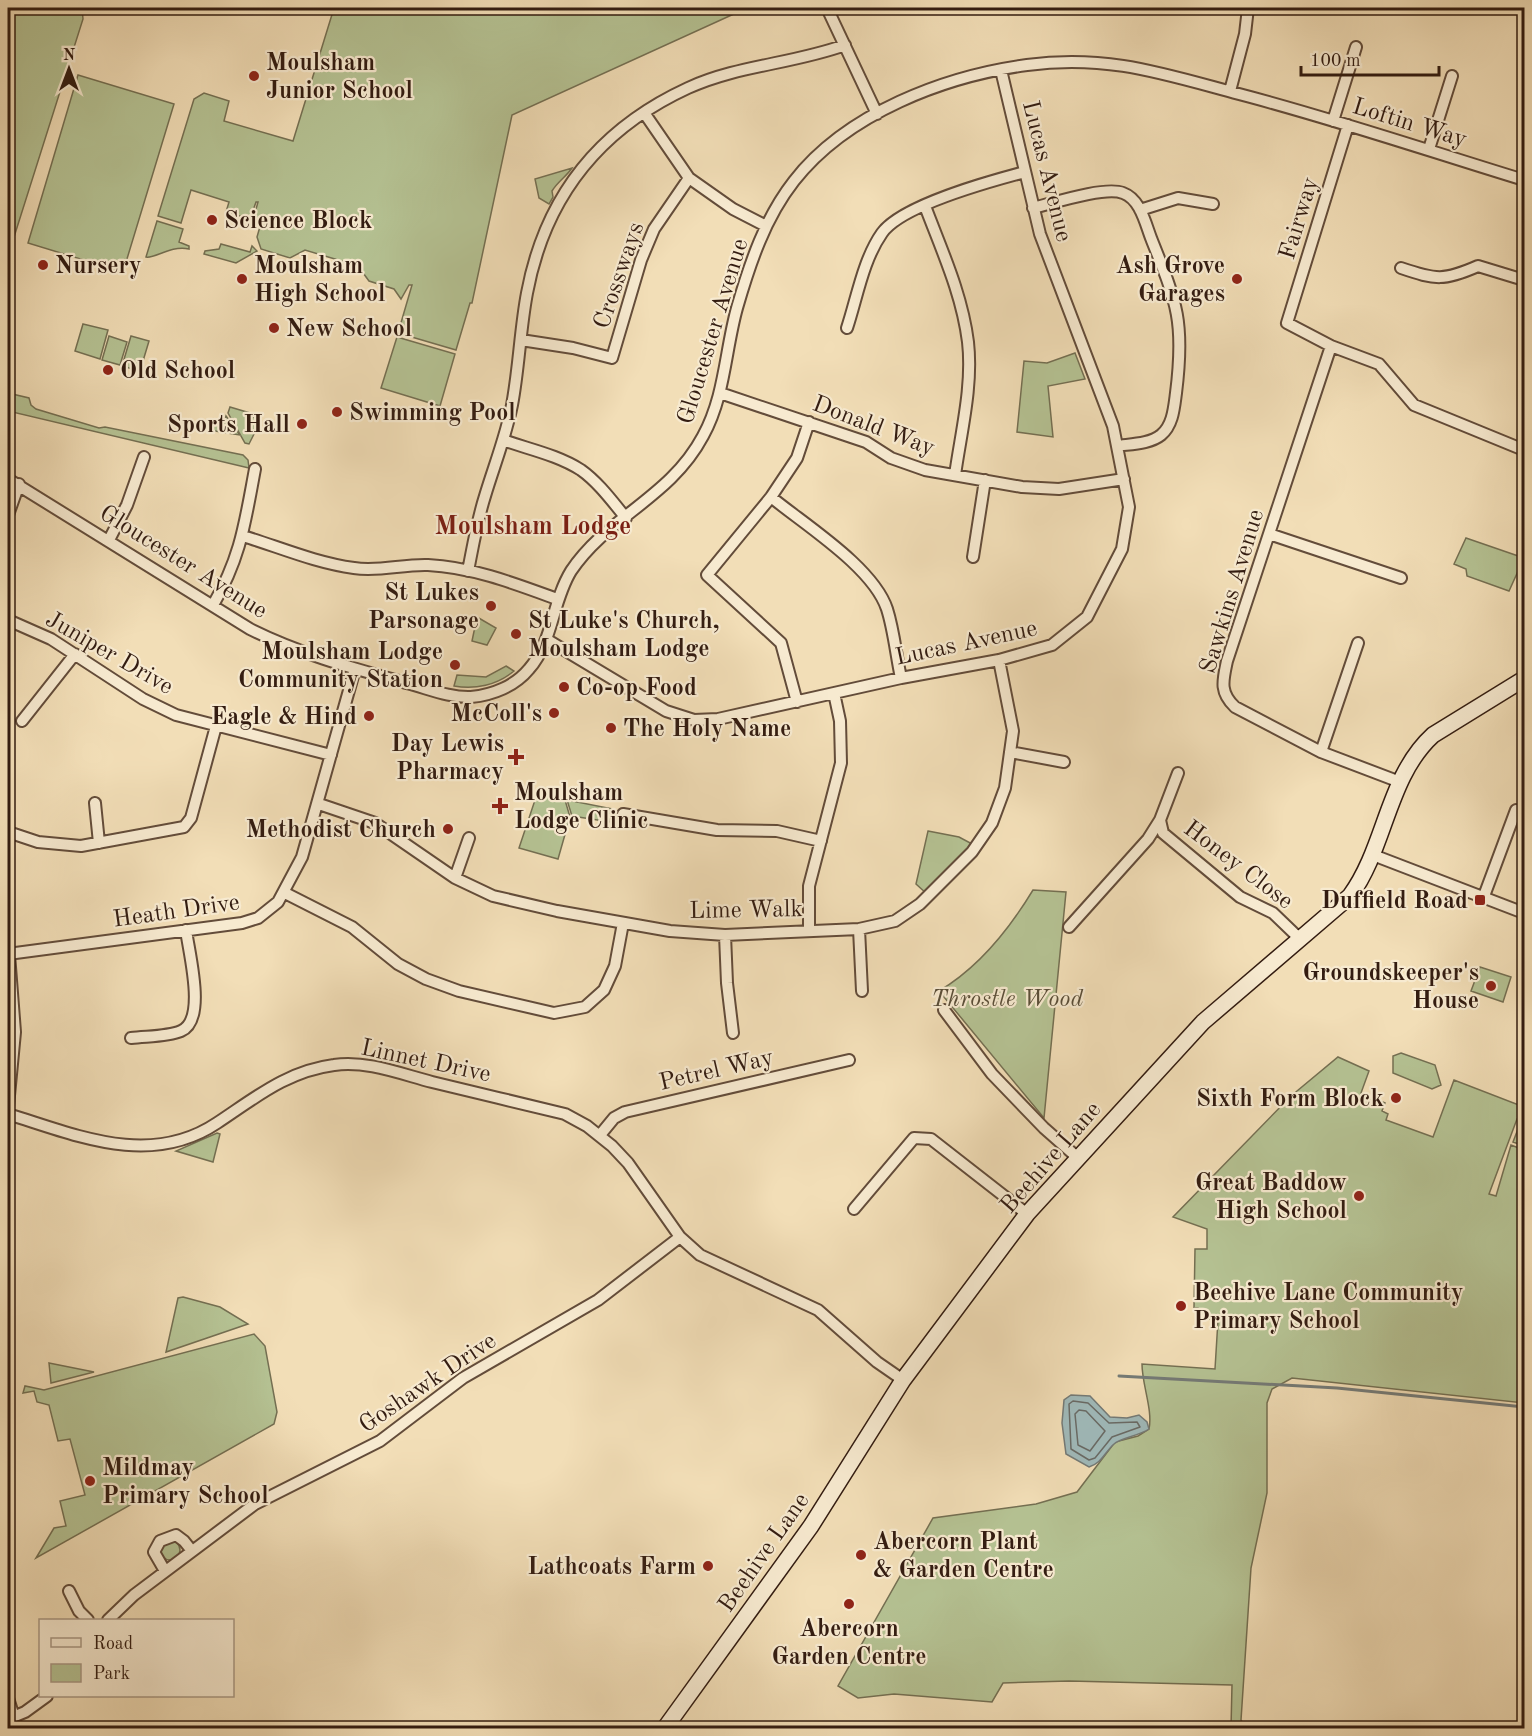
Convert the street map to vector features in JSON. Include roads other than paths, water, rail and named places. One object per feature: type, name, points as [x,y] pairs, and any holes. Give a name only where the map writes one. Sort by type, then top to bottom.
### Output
[{"type":"main road","name":"Beehive Lane","points":[[665,1728],[811,1526],[903,1380],[1027,1214],[1203,1023],[1350,896],[1364,876],[1400,782],[1424,742],[1524,679]]},
{"type":"street","points":[[827,8],[877,114]]},
{"type":"street","points":[[1230,92],[1245,34],[1248,8]]},
{"type":"street","points":[[468,571],[482,507],[512,408],[527,293],[539,246],[554,211],[573,178],[598,148],[645,114],[689,87],[732,72],[787,63],[844,45]]},
{"type":"street","points":[[1333,121],[1356,47]]},
{"type":"street","name":"Gloucester Avenue","points":[[8,478],[276,642],[355,669],[454,695],[473,697],[501,690],[524,675],[539,657],[557,598],[569,574],[587,550],[648,501],[686,465],[706,431],[720,393],[733,320],[748,268],[766,226],[790,187],[811,161],[851,129],[877,114],[941,86],[1001,70],[1043,63],[1110,63],[1156,70],[1283,106]]},
{"type":"street","name":"Lucas Avenue","points":[[546,639],[666,711],[694,720],[718,719],[901,678],[999,660],[1052,645],[1087,617],[1125,540],[1129,507],[1107,410],[1040,234],[1001,70]]},
{"type":"street","points":[[1429,149],[1452,76]]},
{"type":"street","name":"Loftin Way","points":[[1283,106],[1524,180]]},
{"type":"street","points":[[645,114],[688,178],[733,209],[766,226]]},
{"type":"street","name":"Fairway","points":[[1331,346],[1287,323],[1348,125]]},
{"type":"street","points":[[847,328],[872,253],[883,232],[900,218],[925,206],[990,181],[1025,172]]},
{"type":"street","name":"Crossways","points":[[521,340],[573,348],[612,358],[641,260],[654,229],[688,178]]},
{"type":"street","points":[[1033,208],[1114,191],[1129,196],[1140,210],[1176,301],[1182,338],[1173,413],[1162,434],[1153,440],[1117,446]]},
{"type":"street","points":[[1140,210],[1178,198],[1213,204]]},
{"type":"street","points":[[925,206],[953,278],[968,345],[965,414],[955,475]]},
{"type":"street","points":[[1401,268],[1426,276],[1450,278],[1478,266],[1524,280]]},
{"type":"street","points":[[1331,346],[1379,364],[1414,405],[1524,450]]},
{"type":"street","name":"Sawkins Avenue","points":[[1331,346],[1227,661],[1222,686],[1225,698],[1235,707],[1321,752],[1400,782]]},
{"type":"street","name":"Donald Way","points":[[720,393],[866,442],[891,458],[925,470],[1059,489],[1124,480]]},
{"type":"street","points":[[797,702],[781,643],[706,575],[771,497],[797,458],[809,422]]},
{"type":"street","points":[[503,440],[555,458],[581,471],[606,494],[626,518]]},
{"type":"street","points":[[109,540],[127,505],[144,457]]},
{"type":"street","points":[[213,605],[232,570],[243,536],[255,469]]},
{"type":"street","points":[[973,557],[985,480]]},
{"type":"street","points":[[8,515],[19,484]]},
{"type":"street","points":[[771,497],[850,561],[871,583],[886,608],[901,678]]},
{"type":"street","points":[[1269,534],[1401,578]]},
{"type":"street","points":[[243,536],[354,568],[375,569],[428,565],[468,571],[557,598]]},
{"type":"street","name":"Juniper Drive","points":[[8,620],[51,639],[143,699],[176,715],[331,755]]},
{"type":"street","points":[[1321,752],[1358,643]]},
{"type":"street","points":[[22,721],[75,654]]},
{"type":"street","name":"Lime Walk","points":[[319,804],[375,823],[455,878],[493,896],[670,931],[725,935],[809,929],[859,929],[895,921],[920,904],[972,852],[992,824],[1005,788],[1013,731],[1011,710],[999,660]]},
{"type":"street","name":"Heath Drive","points":[[8,954],[250,921],[266,913],[285,893],[302,857],[319,804],[355,669]]},
{"type":"street","points":[[809,929],[810,886],[841,763],[840,721],[834,693]]},
{"type":"street","points":[[8,832],[38,842],[81,846],[184,827],[191,818],[216,726]]},
{"type":"street","points":[[1010,752],[1064,762]]},
{"type":"street","name":"Honey Close","points":[[1069,927],[1148,839],[1160,820],[1178,773]]},
{"type":"street","points":[[95,803],[99,843]]},
{"type":"street","points":[[1484,896],[1516,810]]},
{"type":"street","points":[[623,814],[717,830],[777,831],[821,841]]},
{"type":"street","name":"Honey Close","points":[[1160,820],[1163,833],[1240,897],[1273,913],[1299,938]]},
{"type":"street","points":[[455,878],[469,838]]},
{"type":"street","points":[[1373,855],[1524,913]]},
{"type":"street","points":[[285,893],[352,927],[398,964],[426,979],[459,991],[555,1013],[585,1007],[604,990],[613,975],[624,923]]},
{"type":"street","points":[[859,929],[862,991]]},
{"type":"street","points":[[130,1038],[175,1033],[183,1030],[192,1022],[195,1006],[186,930]]},
{"type":"street","points":[[725,935],[727,983],[733,1033]]},
{"type":"street","points":[[8,954],[15,1032],[8,1106]]},
{"type":"street","points":[[944,1010],[992,1074],[1044,1128],[1078,1158]]},
{"type":"street","name":"Petrel Way","points":[[600,1135],[614,1118],[625,1112],[849,1060]]},
{"type":"street","name":"Linnet Drive","points":[[8,1114],[116,1145],[155,1146],[181,1140],[208,1129],[271,1086],[321,1068],[344,1064],[404,1075],[565,1114],[600,1135],[628,1163],[680,1237],[700,1256],[818,1310],[877,1362],[903,1380]]},
{"type":"street","points":[[854,1209],[914,1138],[931,1139],[1027,1214]]},
{"type":"street","name":"Goshawk Drive","points":[[109,1619],[165,1571],[255,1504],[394,1431],[463,1378],[598,1300],[680,1237]]},
{"type":"street","points":[[165,1571],[154,1552],[160,1540],[176,1535],[184,1540],[192,1551]]},
{"type":"street","points":[[69,1591],[79,1611],[87,1619]]},
{"type":"street","points":[[8,1698],[11,1718],[43,1697]]},
{"type":"water","points":[[1071,1395],[1090,1396],[1110,1417],[1127,1418],[1139,1415],[1147,1422],[1149,1429],[1117,1442],[1100,1460],[1089,1467],[1066,1454],[1062,1423],[1064,1400]]},
{"type":"waterway","points":[[1119,1376],[1337,1388],[1524,1407]]},
{"type":"place","name":"Moulsham Junior School","points":[[254,76]]},
{"type":"place","name":"Science Block","points":[[212,220]]},
{"type":"place","name":"Nursery","points":[[43,265]]},
{"type":"place","name":"Moulsham High School","points":[[242,279]]},
{"type":"place","name":"Ash Grove Garages","points":[[1237,279]]},
{"type":"place","name":"New School","points":[[274,328]]},
{"type":"place","name":"Old School","points":[[108,370]]},
{"type":"place","name":"Swimming Pool","points":[[337,412]]},
{"type":"place","name":"Sports Hall","points":[[302,424]]},
{"type":"place","name":"St Lukes Parsonage","points":[[491,606]]},
{"type":"place","name":"St Luke's Church, Moulsham Lodge","points":[[516,634]]},
{"type":"place","name":"Moulsham Lodge Community Station","points":[[455,665]]},
{"type":"place","name":"Co-op Food","points":[[564,687]]},
{"type":"place","name":"McColl's","points":[[554,713]]},
{"type":"place","name":"Eagle & Hind","points":[[369,716]]},
{"type":"place","name":"The Holy Name","points":[[611,728]]},
{"type":"place","name":"Day Lewis Pharmacy","points":[[516,757]]},
{"type":"place","name":"Moulsham Lodge Clinic","points":[[500,806]]},
{"type":"place","name":"Methodist Church","points":[[448,829]]},
{"type":"place","name":"Duffield Road","points":[[1480,900]]},
{"type":"place","name":"Groundskeeper's House","points":[[1491,986]]},
{"type":"place","name":"Sixth Form Block","points":[[1396,1098]]},
{"type":"place","name":"Great Baddow High School","points":[[1359,1196]]},
{"type":"place","name":"Beehive Lane Community Primary School","points":[[1181,1306]]},
{"type":"place","name":"Mildmay Primary School","points":[[90,1481]]},
{"type":"place","name":"Abercorn Plant & Garden Centre","points":[[861,1555]]},
{"type":"place","name":"Lathcoats Farm","points":[[708,1566]]},
{"type":"place","name":"Abercorn Garden Centre","points":[[849,1604]]},
{"type":"district","name":"Moulsham Lodge","points":[[533,525]]},
{"type":"park label","name":"Throstle Wood","points":[[1007,998]]}]
